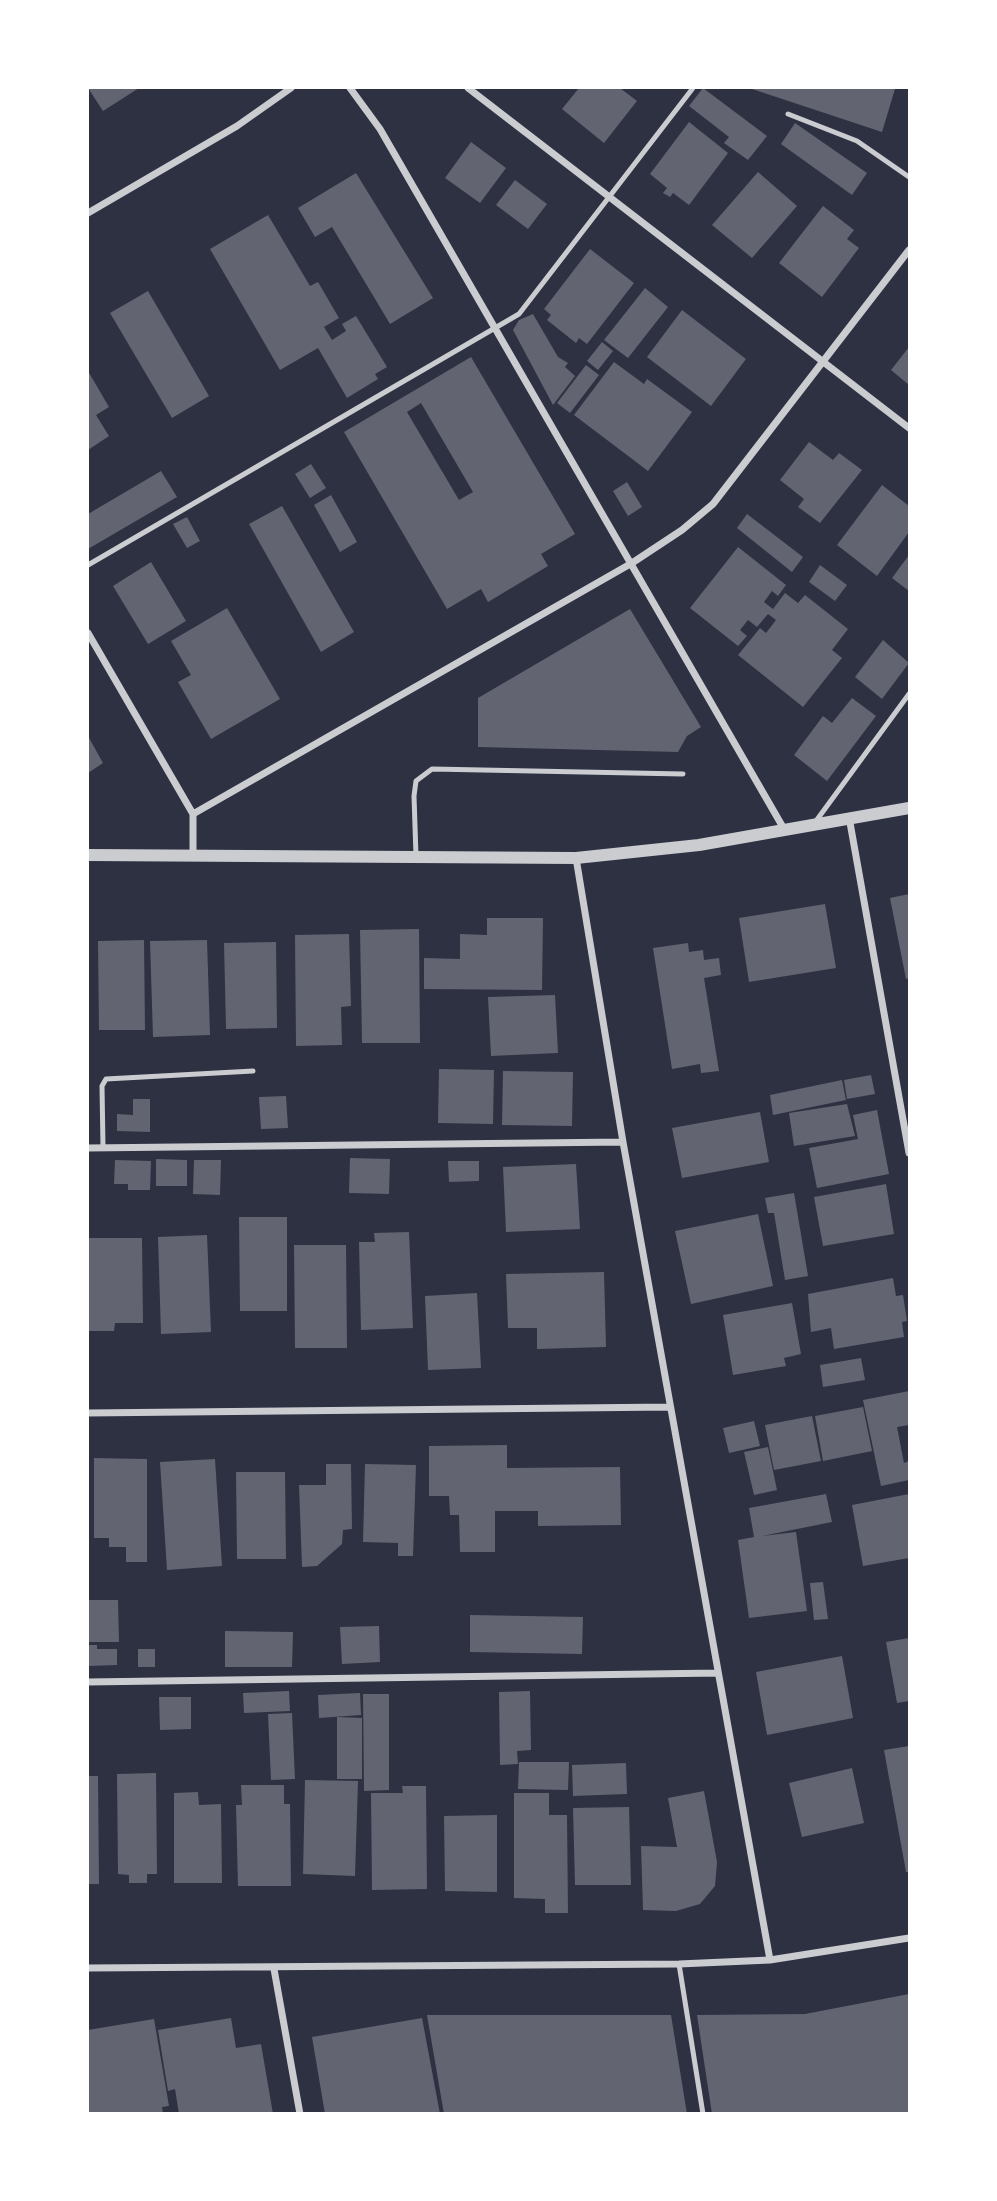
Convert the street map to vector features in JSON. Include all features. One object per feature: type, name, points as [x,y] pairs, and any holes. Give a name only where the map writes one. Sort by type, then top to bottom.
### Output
[{"type":"street","points":[[88,213],[237,126],[291,88]]},
{"type":"street","points":[[350,88],[380,129],[784,828]]},
{"type":"street","points":[[468,88],[909,428]]},
{"type":"street","points":[[193,814],[632,563],[682,530],[713,505],[909,250]]},
{"type":"street","points":[[88,633],[193,814],[193,854]]},
{"type":"street","points":[[88,855],[576,858],[699,845],[909,808]]},
{"type":"street","points":[[849,817],[909,1153]]},
{"type":"street","points":[[576,858],[623,1142],[769,1961]]},
{"type":"street","points":[[88,1148],[623,1142]]},
{"type":"street","points":[[88,1413],[670,1407]]},
{"type":"street","points":[[88,1682],[718,1673]]},
{"type":"street","points":[[88,1968],[274,1969],[769,1961],[909,1938]]},
{"type":"street","points":[[274,1969],[300,2113]]},
{"type":"lane","points":[[88,565],[519,314],[693,88]]},
{"type":"lane","points":[[788,114],[857,141],[909,177]]},
{"type":"lane","points":[[815,823],[909,694]]},
{"type":"lane","points":[[416,856],[416,781],[432,769],[684,774]]},
{"type":"lane","points":[[103,1147],[103,1086],[106,1079],[253,1071]]},
{"type":"lane","points":[[679,1964],[703,2113]]},
{"type":"building","points":[[88,88],[139,88],[103,111]]},
{"type":"building","points":[[579,88],[620,88],[637,101],[604,143],[562,109]]},
{"type":"building","points":[[703,88],[767,136],[748,160],[724,143],[729,137],[689,106]]},
{"type":"building","points":[[749,88],[889,88],[895,89],[882,132]]},
{"type":"building","points":[[689,122],[728,153],[689,205],[673,193],[670,197],[663,193],[667,188],[650,174]]},
{"type":"building","points":[[795,123],[867,173],[852,195],[781,144]]},
{"type":"building","points":[[471,142],[506,168],[480,203],[445,178]]},
{"type":"building","points":[[758,172],[797,206],[752,258],[712,225]]},
{"type":"building","points":[[356,173],[433,298],[390,324],[332,227],[315,237],[298,208]]},
{"type":"building","points":[[515,180],[547,204],[528,229],[496,205]]},
{"type":"building","points":[[823,206],[854,230],[847,239],[859,248],[822,297],[779,263]]},
{"type":"building","points":[[268,215],[310,286],[318,282],[339,318],[324,327],[332,340],[346,331],[342,324],[356,316],[387,367],[375,374],[378,379],[347,398],[318,348],[280,370],[210,249]]},
{"type":"building","points":[[590,249],[634,283],[587,344],[579,338],[576,343],[547,320],[551,315],[544,309]]},
{"type":"building","points":[[645,288],[668,307],[628,358],[604,340]]},
{"type":"building","points":[[148,291],[209,396],[172,418],[110,313]]},
{"type":"building","points":[[682,310],[746,359],[711,406],[647,357]]},
{"type":"building","points":[[533,314],[558,357],[568,363],[565,367],[575,376],[553,405],[513,330],[519,320]]},
{"type":"building","points":[[602,342],[613,351],[598,370],[587,361]]},
{"type":"building","points":[[909,347],[909,385],[891,370]]},
{"type":"building","points":[[471,357],[575,534],[541,554],[548,566],[488,602],[481,589],[447,609],[344,432]],"holes":[[[421,403],[473,492],[459,500],[407,412]]]},
{"type":"building","points":[[614,362],[644,384],[647,379],[692,412],[648,471],[574,415]]},
{"type":"building","points":[[586,365],[599,375],[570,413],[557,403]]},
{"type":"building","points":[[88,371],[109,407],[96,415],[109,436],[88,450]]},
{"type":"building","points":[[809,442],[833,460],[839,453],[862,470],[820,523],[798,507],[804,499],[780,480]]},
{"type":"building","points":[[311,464],[326,488],[310,498],[295,474]]},
{"type":"building","points":[[161,471],[177,497],[88,549],[88,514]]},
{"type":"building","points":[[627,482],[642,507],[628,516],[613,491]]},
{"type":"building","points":[[882,485],[909,506],[909,532],[877,576],[837,545]]},
{"type":"building","points":[[331,495],[357,542],[340,552],[314,505]]},
{"type":"building","points":[[282,506],[354,632],[321,652],[249,524]]},
{"type":"building","points":[[747,514],[803,557],[792,572],[737,528]]},
{"type":"building","points":[[187,517],[200,541],[187,548],[173,524]]},
{"type":"building","points":[[738,547],[786,585],[778,596],[772,591],[764,602],[773,609],[785,593],[798,603],[805,595],[848,629],[832,650],[842,658],[803,707],[738,655],[760,628],[766,633],[776,620],[768,614],[757,627],[748,620],[740,630],[747,636],[738,646],[690,608]]},
{"type":"building","points":[[909,555],[909,591],[892,578]]},
{"type":"building","points":[[151,562],[186,621],[148,644],[113,586]]},
{"type":"building","points":[[820,565],[847,585],[835,601],[809,582]]},
{"type":"building","points":[[227,608],[280,699],[211,739],[178,682],[191,675],[171,641]]},
{"type":"building","points":[[630,609],[701,727],[687,736],[678,752],[478,747],[478,698]]},
{"type":"building","points":[[883,640],[909,663],[882,699],[855,677]]},
{"type":"building","points":[[852,698],[876,716],[827,781],[794,755],[823,716],[832,723]]},
{"type":"building","points":[[88,736],[103,763],[88,773]]},
{"type":"building","points":[[909,894],[909,978],[906,979],[890,898]]},
{"type":"building","points":[[825,904],[836,968],[749,982],[739,918]]},
{"type":"building","points":[[487,918],[543,918],[542,990],[424,989],[424,958],[460,959],[460,934],[487,935]]},
{"type":"building","points":[[419,929],[420,1043],[362,1043],[360,930]]},
{"type":"building","points":[[349,934],[351,1006],[341,1007],[342,1045],[296,1046],[295,935]]},
{"type":"building","points":[[144,940],[145,1030],[99,1030],[98,941]]},
{"type":"building","points":[[207,940],[210,1035],[153,1037],[150,941]]},
{"type":"building","points":[[276,942],[277,1028],[226,1029],[224,943]]},
{"type":"building","points":[[688,943],[689,952],[703,950],[704,960],[719,958],[721,975],[704,978],[719,1071],[701,1073],[700,1064],[672,1069],[653,948]]},
{"type":"building","points":[[555,995],[558,1053],[491,1056],[488,997]]},
{"type":"building","points":[[439,1069],[494,1070],[493,1124],[438,1123]]},
{"type":"building","points":[[503,1071],[573,1072],[572,1126],[502,1125]]},
{"type":"building","points":[[871,1075],[875,1094],[847,1099],[844,1080]]},
{"type":"building","points":[[842,1080],[846,1100],[773,1115],[770,1095]]},
{"type":"building","points":[[286,1096],[288,1128],[261,1129],[259,1097]]},
{"type":"building","points":[[133,1099],[150,1099],[150,1132],[117,1131],[117,1114],[133,1115]]},
{"type":"building","points":[[847,1104],[855,1136],[794,1146],[789,1113]]},
{"type":"building","points":[[877,1110],[889,1174],[817,1188],[809,1148],[858,1139],[853,1115]]},
{"type":"building","points":[[760,1112],[769,1162],[682,1178],[672,1128]]},
{"type":"building","points":[[350,1158],[390,1159],[389,1194],[349,1193]]},
{"type":"building","points":[[156,1159],[187,1160],[187,1186],[156,1186]]},
{"type":"building","points":[[115,1160],[151,1161],[150,1190],[128,1190],[128,1184],[114,1184]]},
{"type":"building","points":[[194,1160],[221,1160],[220,1195],[193,1194]]},
{"type":"building","points":[[448,1161],[479,1161],[479,1181],[449,1182]]},
{"type":"building","points":[[576,1164],[580,1229],[506,1232],[503,1167]]},
{"type":"building","points":[[886,1184],[894,1234],[823,1246],[814,1197]]},
{"type":"building","points":[[794,1193],[808,1276],[785,1280],[774,1213],[768,1213],[765,1198]]},
{"type":"building","points":[[758,1214],[773,1286],[691,1304],[675,1231]]},
{"type":"building","points":[[239,1217],[287,1217],[287,1311],[240,1311]]},
{"type":"building","points":[[409,1232],[413,1328],[361,1330],[359,1242],[375,1242],[374,1233]]},
{"type":"building","points":[[207,1235],[211,1332],[161,1334],[158,1237]]},
{"type":"building","points":[[88,1238],[142,1238],[143,1323],[115,1323],[114,1331],[89,1331]]},
{"type":"building","points":[[294,1245],[346,1245],[347,1348],[295,1348]]},
{"type":"building","points":[[604,1272],[606,1347],[537,1349],[537,1328],[508,1328],[506,1274]]},
{"type":"building","points":[[893,1278],[896,1296],[903,1295],[907,1321],[902,1322],[904,1337],[834,1349],[831,1328],[811,1332],[808,1294]]},
{"type":"building","points":[[477,1293],[481,1368],[428,1370],[425,1296]]},
{"type":"building","points":[[792,1303],[801,1354],[784,1358],[786,1366],[733,1375],[723,1315]]},
{"type":"building","points":[[861,1358],[865,1380],[823,1387],[820,1365]]},
{"type":"building","points":[[909,1391],[909,1425],[897,1427],[904,1463],[909,1461],[909,1480],[881,1486],[863,1400]]},
{"type":"building","points":[[863,1407],[872,1451],[823,1461],[815,1416]]},
{"type":"building","points":[[812,1416],[821,1461],[774,1470],[765,1425]]},
{"type":"building","points":[[754,1421],[760,1446],[729,1453],[723,1428]]},
{"type":"building","points":[[507,1445],[507,1468],[620,1467],[621,1525],[538,1526],[538,1511],[495,1511],[495,1552],[460,1552],[459,1515],[450,1515],[449,1496],[429,1496],[429,1446]]},
{"type":"building","points":[[768,1447],[777,1490],[754,1495],[744,1452]]},
{"type":"building","points":[[94,1458],[147,1459],[147,1562],[126,1562],[126,1547],[109,1547],[109,1538],[94,1538]]},
{"type":"building","points":[[215,1459],[222,1566],[167,1570],[160,1462]]},
{"type":"building","points":[[326,1464],[351,1464],[352,1529],[343,1530],[342,1544],[317,1566],[302,1567],[299,1485],[326,1485]]},
{"type":"building","points":[[365,1464],[416,1465],[413,1556],[398,1556],[398,1543],[363,1542]]},
{"type":"building","points":[[236,1472],[285,1472],[286,1559],[237,1559]]},
{"type":"building","points":[[826,1494],[832,1522],[762,1536],[796,1532],[807,1611],[749,1618],[738,1540],[754,1537],[749,1508]]},
{"type":"building","points":[[909,1494],[909,1558],[863,1566],[852,1505]]},
{"type":"building","points":[[823,1582],[828,1619],[814,1620],[810,1583]]},
{"type":"building","points":[[88,1600],[118,1600],[119,1642],[89,1642]]},
{"type":"building","points":[[470,1615],[583,1617],[582,1654],[470,1652]]},
{"type":"building","points":[[379,1626],[380,1662],[342,1664],[340,1627]]},
{"type":"building","points":[[225,1631],[293,1632],[292,1667],[225,1667]]},
{"type":"building","points":[[909,1638],[909,1701],[897,1703],[886,1642]]},
{"type":"building","points":[[88,1645],[97,1645],[97,1649],[117,1649],[117,1665],[88,1666]]},
{"type":"building","points":[[138,1649],[155,1649],[155,1667],[138,1667]]},
{"type":"building","points":[[842,1656],[853,1718],[767,1735],[756,1672]]},
{"type":"building","points":[[289,1691],[290,1711],[244,1713],[243,1693]]},
{"type":"building","points":[[530,1691],[531,1750],[517,1751],[518,1764],[500,1765],[499,1692]]},
{"type":"building","points":[[360,1693],[361,1715],[319,1718],[318,1695]]},
{"type":"building","points":[[363,1694],[389,1694],[389,1790],[364,1791]]},
{"type":"building","points":[[159,1697],[191,1697],[191,1729],[160,1730]]},
{"type":"building","points":[[292,1713],[295,1779],[271,1780],[268,1714]]},
{"type":"building","points":[[337,1717],[362,1718],[362,1779],[337,1779]]},
{"type":"building","points":[[909,1746],[909,1872],[906,1872],[884,1750]]},
{"type":"building","points":[[519,1762],[569,1762],[568,1790],[518,1789]]},
{"type":"building","points":[[626,1763],[627,1794],[573,1796],[572,1765]]},
{"type":"building","points":[[852,1768],[864,1823],[802,1837],[789,1783]]},
{"type":"building","points":[[156,1773],[157,1874],[147,1874],[147,1883],[129,1883],[129,1875],[118,1874],[117,1774]]},
{"type":"building","points":[[88,1776],[98,1776],[99,1884],[88,1884]]},
{"type":"building","points":[[305,1780],[358,1781],[355,1876],[303,1874]]},
{"type":"building","points":[[241,1785],[284,1785],[284,1804],[290,1804],[291,1886],[238,1886],[236,1805],[242,1805]]},
{"type":"building","points":[[402,1786],[426,1786],[427,1889],[372,1890],[371,1793],[403,1793]]},
{"type":"building","points":[[704,1791],[717,1862],[715,1886],[700,1904],[676,1911],[643,1910],[641,1846],[677,1847],[668,1798]]},
{"type":"building","points":[[198,1792],[199,1805],[221,1804],[222,1883],[174,1883],[174,1793]]},
{"type":"building","points":[[514,1793],[549,1793],[549,1815],[567,1815],[568,1913],[545,1913],[545,1899],[514,1898]]},
{"type":"building","points":[[629,1807],[631,1885],[575,1885],[573,1808]]},
{"type":"building","points":[[497,1815],[497,1892],[445,1891],[444,1816]]},
{"type":"building","points":[[909,1994],[909,2114],[712,2114],[697,2015],[805,2014]]},
{"type":"building","points":[[427,2015],[671,2015],[687,2114],[444,2114]]},
{"type":"building","points":[[231,2018],[236,2048],[261,2044],[273,2114],[179,2114],[175,2089],[168,2091],[158,2030]]},
{"type":"building","points":[[422,2018],[440,2114],[325,2114],[312,2037]]},
{"type":"building","points":[[154,2019],[169,2106],[162,2107],[163,2114],[88,2114],[88,2030]]}]
